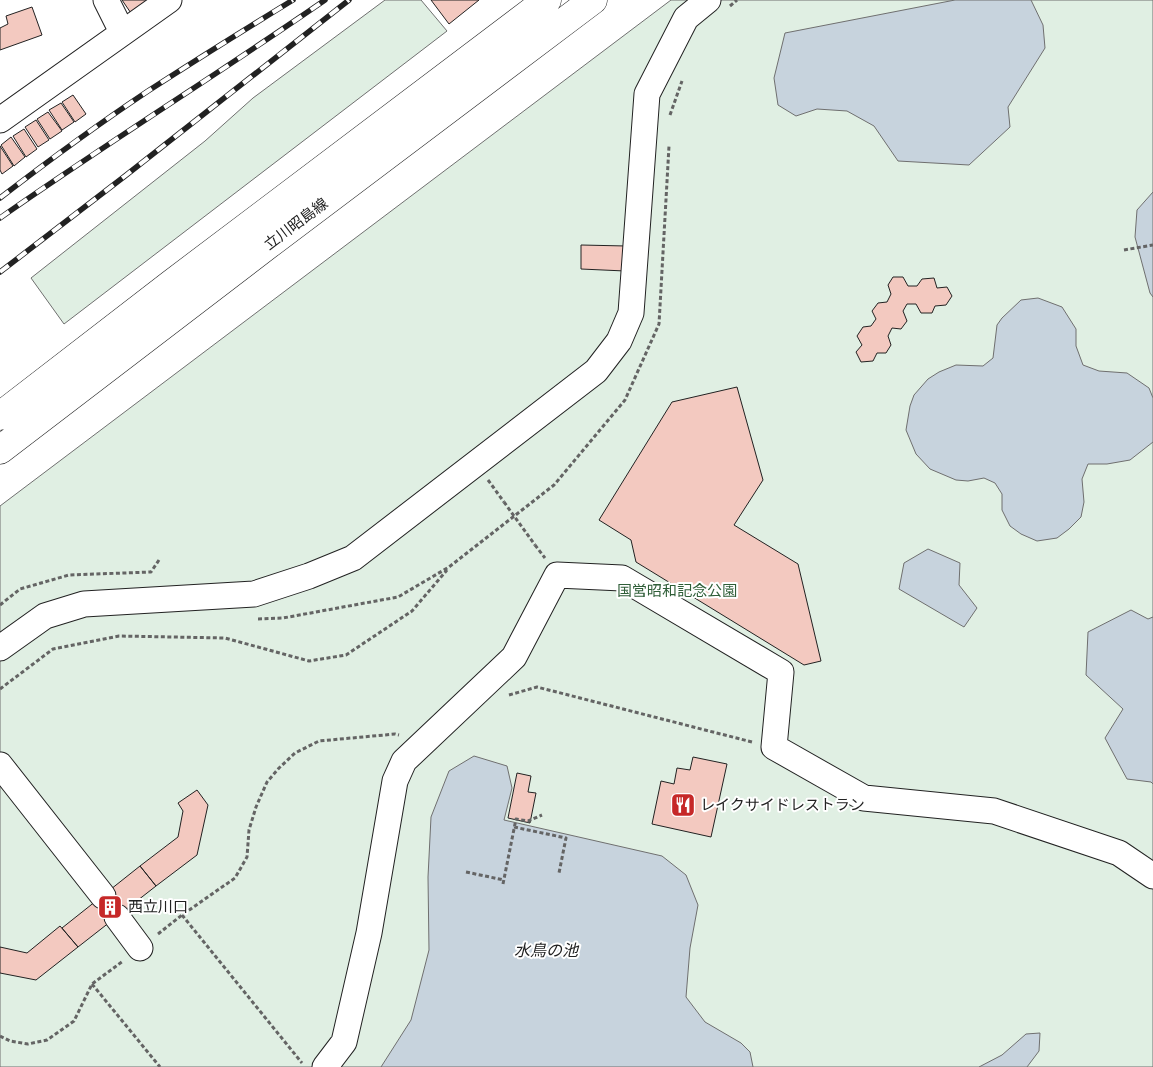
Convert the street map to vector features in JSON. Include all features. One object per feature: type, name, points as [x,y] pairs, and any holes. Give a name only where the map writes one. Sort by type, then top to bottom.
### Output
[{"type":"main road","name":"立川昭島線","points":[[0,450],[592,0]]},
{"type":"main road","name":"立川昭島線","points":[[0,416],[537,8]]},
{"type":"street","points":[[106,0],[122,32]]},
{"type":"street","points":[[0,120],[169,0]]},
{"type":"street","points":[[0,648],[45,616],[84,604],[254,594],[309,576],[353,558],[596,371],[619,341],[631,313],[647,94],[686,18],[708,0]]},
{"type":"street","points":[[537,8],[543,37]]},
{"type":"street","points":[[325,1067],[344,1042],[369,933],[395,781],[404,761],[514,657],[557,575],[622,578],[781,672],[774,747],[864,798],[994,811],[1119,853],[1153,876]]},
{"type":"street","points":[[0,765],[103,896]]},
{"type":"street","points":[[117,917],[140,948]]},
{"type":"path","points":[[1124,250],[1153,245]]},
{"type":"path","points":[[504,502],[535,545]]},
{"type":"path","points":[[0,689],[53,648],[119,636],[225,638],[309,662],[346,655],[412,611],[450,567]]},
{"type":"path","points":[[508,695],[536,687],[774,747]]},
{"type":"path","points":[[0,1036],[10,1041],[28,1044],[47,1040],[74,1020],[92,984],[182,915],[235,878],[247,857],[248,830],[267,782],[295,753],[319,741],[395,734],[424,743]]},
{"type":"path","points":[[503,884],[516,819],[528,821],[542,815]]},
{"type":"path","points":[[514,827],[566,838],[559,874]]},
{"type":"path","points":[[466,872],[504,880]]},
{"type":"path","points":[[182,915],[306,1067]]},
{"type":"path","points":[[92,984],[160,1067]]},
{"type":"green space","points":[[385,0],[421,0],[447,31],[64,324],[31,278],[205,141],[253,98]]},
{"type":"green space","name":"国営昭和記念公園","points":[[671,0],[1153,0],[1153,1067],[0,1067],[0,506]]},
{"type":"water","points":[[955,0],[1031,0],[1043,25],[1045,48],[1008,107],[1010,127],[969,165],[898,161],[874,126],[847,111],[817,109],[796,116],[778,105],[774,78],[785,33]]},
{"type":"water","points":[[1153,192],[1153,297],[1150,293],[1135,237],[1137,210]]},
{"type":"water","points":[[1038,298],[1062,307],[1076,329],[1076,346],[1083,365],[1099,371],[1127,373],[1149,388],[1153,398],[1153,442],[1130,460],[1107,464],[1088,464],[1082,479],[1084,502],[1081,517],[1057,538],[1037,541],[1021,534],[1010,526],[1002,510],[1002,494],[995,483],[984,478],[968,481],[956,480],[930,469],[916,454],[906,430],[914,395],[928,379],[956,365],[983,366],[993,358],[997,325],[1002,318],[1021,300]]},
{"type":"water","points":[[928,549],[960,563],[959,585],[977,608],[964,627],[899,589],[904,563]]},
{"type":"water","points":[[1131,610],[1148,619],[1153,617],[1153,784],[1151,782],[1127,779],[1105,738],[1123,709],[1086,675],[1088,632]]},
{"type":"water","name":"水鳥の池","points":[[474,756],[507,766],[512,788],[504,820],[662,856],[686,875],[698,905],[690,948],[686,997],[705,1022],[741,1043],[750,1052],[753,1067],[381,1067],[411,1020],[429,950],[428,877],[431,817],[449,771]]},
{"type":"water","points":[[1040,1033],[1039,1051],[1027,1067],[979,1067],[1002,1055],[1026,1034]]},
{"type":"building","points":[[122,0],[162,0],[135,19]]},
{"type":"building","points":[[431,0],[479,0],[449,24]]},
{"type":"building","points":[[32,7],[42,35],[0,50],[0,28],[8,24],[6,16]]},
{"type":"building","points":[[73,95],[86,114],[75,122],[62,102]]},
{"type":"building","points":[[61,103],[74,122],[62,130],[49,110]]},
{"type":"building","points":[[48,112],[62,131],[50,139],[37,119]]},
{"type":"building","points":[[36,120],[49,140],[38,147],[25,127]]},
{"type":"building","points":[[24,129],[37,149],[26,157],[13,136]]},
{"type":"building","points":[[11,137],[25,157],[14,166],[1,145]]},
{"type":"building","points":[[0,146],[13,166],[2,174],[0,170]]},
{"type":"building","points":[[581,245],[626,246],[625,271],[581,269]]},
{"type":"building","points":[[893,277],[903,277],[908,286],[917,286],[922,279],[934,278],[937,288],[947,287],[952,296],[946,305],[935,306],[932,313],[921,313],[916,304],[907,304],[903,311],[907,321],[901,329],[892,328],[888,336],[891,345],[886,353],[877,353],[873,361],[861,362],[856,352],[862,345],[857,336],[863,327],[871,326],[876,319],[872,311],[878,303],[887,302],[891,294],[888,285]]},
{"type":"building","points":[[737,387],[763,480],[734,525],[798,564],[821,661],[804,665],[636,562],[631,540],[599,520],[672,402]]},
{"type":"building","points":[[693,757],[727,764],[711,837],[652,824],[661,781],[674,784],[677,768],[690,770]]},
{"type":"building","points":[[517,773],[531,776],[528,792],[536,793],[530,823],[508,818]]},
{"type":"building","points":[[197,790],[208,805],[197,855],[156,886],[140,866],[178,837],[183,811],[178,803]]},
{"type":"building","name":"西立川口","points":[[140,866],[156,886],[78,947],[62,928]]},
{"type":"building","points":[[60,926],[78,947],[36,980],[0,973],[0,947],[27,953]]},
{"type":"railway","points":[[0,198],[73,143],[148,91],[293,0]]},
{"type":"railway","points":[[0,218],[325,0]]},
{"type":"railway","points":[[0,272],[349,0]]},
{"type":"place","name":"レイクサイドレストラン","points":[[683,805]]},
{"type":"place","name":"西立川口","points":[[110,907]]}]
